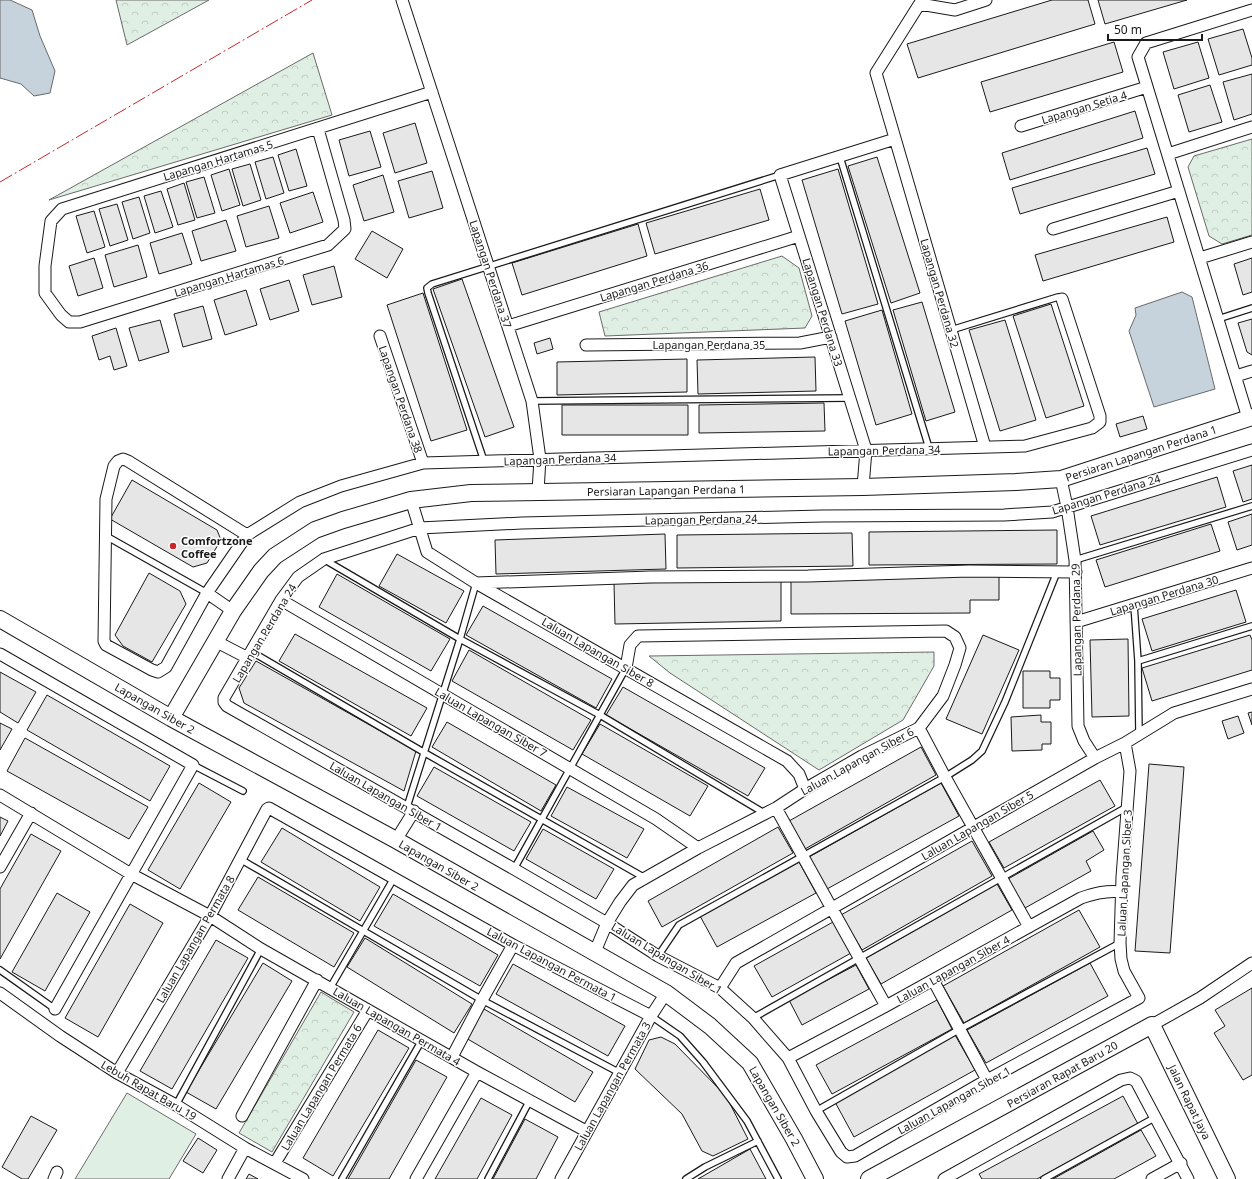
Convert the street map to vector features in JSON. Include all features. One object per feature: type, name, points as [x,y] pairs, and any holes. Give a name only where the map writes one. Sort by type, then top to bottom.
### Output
[{"type":"street","name":"Lapangan Perdana 37","points":[[402,0],[532,401],[540,459],[538,492]]},
{"type":"street","points":[[921,2],[955,10],[986,0]]},
{"type":"street","name":"Lapangan Perdana 32","points":[[921,2],[876,73],[985,447]]},
{"type":"street","points":[[1250,417],[1218,319],[1138,57],[1146,43],[1252,10]]},
{"type":"street","name":"Lapangan Setia 4","points":[[1021,126],[1147,87]]},
{"type":"street","name":"Lapangan Hartamas 5","points":[[45,266],[50,221],[62,209],[432,92]]},
{"type":"street","points":[[1168,154],[1252,127]]},
{"type":"street","name":"Lapangan Hartamas 6","points":[[45,266],[45,293],[61,315],[69,322],[80,322],[328,245],[345,230],[344,220],[318,129]]},
{"type":"street","points":[[780,175],[895,140]]},
{"type":"street","name":"Lapangan Perdana 33","points":[[780,175],[866,450]]},
{"type":"street","points":[[1053,229],[1179,191]]},
{"type":"street","name":"Lapangan Perdana 36","points":[[508,326],[799,236]]},
{"type":"street","points":[[1200,258],[1252,242]]},
{"type":"street","name":"Lapangan Perdana 34","points":[[106,536],[104,641],[106,645],[158,672],[166,667],[207,593],[247,535],[300,502],[341,486],[423,462],[1025,446],[1092,428],[1100,422],[1100,416],[1062,299]]},
{"type":"street","name":"Lapangan Perdana 38","points":[[380,336],[423,462]]},
{"type":"street","name":"Lapangan Perdana 35","points":[[586,345],[800,343],[831,337]]},
{"type":"street","points":[[1236,376],[1252,371]]},
{"type":"street","name":"Persiaran Lapangan Perdana 1","points":[[172,718],[217,642],[233,611],[261,571],[275,556],[315,530],[411,500],[471,493],[863,487],[1016,482],[1061,478],[1250,417]]},
{"type":"street","points":[[863,487],[866,450]]},
{"type":"street","name":"Lapangan Perdana 24","points":[[224,702],[224,698],[281,600],[298,577],[324,559],[420,528],[530,522],[822,516],[1004,515],[1052,512],[1252,450]]},
{"type":"street","points":[[106,536],[106,499],[114,466],[118,461],[123,459],[247,535]]},
{"type":"street","name":"Lapangan Perdana 29","points":[[1061,478],[1067,507],[1076,572],[1078,726],[1084,741],[1095,758]]},
{"type":"street","name":"Laluan Lapangan Siber 8","points":[[411,500],[427,552],[476,583],[788,761],[799,774],[805,789]]},
{"type":"street","name":"Lapangan Perdana 30","points":[[1076,622],[1252,568]]},
{"type":"street","points":[[476,583],[650,576],[808,576],[969,571],[1076,572]]},
{"type":"street","points":[[207,593],[233,611]]},
{"type":"street","name":"Laluan Lapangan Siber 7","points":[[281,600],[656,819],[698,848]]},
{"type":"street","name":"Lapangan Siber 2","points":[[0,619],[172,718],[396,840],[594,954],[666,993],[710,1026],[750,1063],[794,1139],[815,1179]]},
{"type":"street","name":"Laluan Lapangan Siber 6","points":[[594,954],[607,923],[633,885],[698,848],[776,808],[805,789],[862,756],[919,728],[943,696],[960,648],[955,637],[946,631],[638,636],[630,645],[626,668]]},
{"type":"street","points":[[217,642],[250,655]]},
{"type":"street","points":[[0,654],[193,764],[55,1009]]},
{"type":"street","name":"Laluan Lapangan Siber 5","points":[[720,988],[736,963],[1095,758],[1126,743],[1174,713],[1252,689]]},
{"type":"street","name":"Laluan Lapangan Siber 1","points":[[224,702],[227,706],[514,868],[607,923],[658,956],[720,988],[753,1018],[788,1058],[816,1111],[841,1152],[847,1156],[855,1156],[988,1080],[1139,998]]},
{"type":"street","points":[[919,728],[1029,927]]},
{"type":"street","name":"Laluan Lapangan Siber 3","points":[[1126,743],[1130,771],[1120,943],[1121,960],[1124,971],[1139,998]]},
{"type":"street","name":"Laluan Lapangan Permata 4","points":[[0,795],[131,874],[210,916],[261,949],[476,1072],[586,1131]]},
{"type":"street","name":"Laluan Lapangan Permata 8","points":[[117,1073],[210,916],[267,809],[272,808]]},
{"type":"street","name":"Laluan Lapangan Permata 1","points":[[272,808],[513,945],[651,1016]]},
{"type":"street","points":[[776,808],[886,1006]]},
{"type":"street","points":[[396,840],[410,809]]},
{"type":"street","points":[[0,867],[31,813]]},
{"type":"street","name":"Laluan Lapangan Siber 4","points":[[788,1058],[886,1006],[1081,898],[1097,892],[1122,892]]},
{"type":"street","points":[[452,1057],[513,945]]},
{"type":"street","name":"Persiaran Rapat Baru 20","points":[[869,1179],[1200,998],[1252,963]]},
{"type":"street","points":[[242,1116],[316,980]]},
{"type":"street","points":[[933,980],[988,1080]]},
{"type":"street","name":"Lebuh Rapat Baru 19","points":[[0,993],[60,1036],[117,1073],[176,1105],[245,1148],[303,1179]]},
{"type":"street","name":"Laluan Lapangan Permata 3","points":[[561,1179],[586,1131],[651,1016],[666,993]]},
{"type":"street","name":"Laluan Lapangan Permata 6","points":[[275,1163],[368,1010]]},
{"type":"street","name":"Jalan Rapat Jaya","points":[[1152,1025],[1228,1179]]},
{"type":"street","points":[[416,1179],[476,1072]]},
{"type":"street","points":[[944,1179],[1121,1080],[1130,1078],[1136,1081],[1181,1163],[1188,1179]]},
{"type":"street","points":[[228,1179],[245,1148]]},
{"type":"street","points":[[1152,1179],[1181,1163]]},
{"type":"lane","points":[[840,157],[929,448]]},
{"type":"lane","points":[[484,461],[427,288],[432,284],[780,175]]},
{"type":"lane","points":[[951,330],[1058,296],[1062,299]]},
{"type":"lane","points":[[1218,319],[1252,308]]},
{"type":"lane","points":[[532,401],[850,398]]},
{"type":"lane","points":[[1075,560],[1252,506]]},
{"type":"lane","points":[[106,536],[207,593]]},
{"type":"lane","points":[[324,559],[460,639],[600,715],[764,813]]},
{"type":"lane","points":[[658,956],[679,925],[945,777],[972,760],[982,751],[1005,702],[1057,572]]},
{"type":"lane","points":[[410,809],[425,753],[476,583]]},
{"type":"lane","points":[[1134,605],[1138,661],[1139,735]]},
{"type":"lane","points":[[1138,661],[1252,626]]},
{"type":"lane","points":[[250,655],[645,878]]},
{"type":"lane","points":[[514,868],[626,668]]},
{"type":"lane","points":[[193,764],[243,791]]},
{"type":"lane","points":[[753,1018],[1128,807]]},
{"type":"lane","points":[[240,859],[482,1000],[620,1073]]},
{"type":"lane","points":[[330,988],[394,878]]},
{"type":"lane","points":[[816,1111],[960,1029],[1120,943]]},
{"type":"lane","points":[[176,1105],[261,949]]},
{"type":"lane","points":[[0,970],[55,1009]]},
{"type":"lane","name":"Laluan Lapangan Permata 1","points":[[651,1016],[680,1036],[703,1062],[747,1121],[778,1179]]},
{"type":"lane","points":[[342,1179],[422,1040]]},
{"type":"lane","points":[[488,1179],[530,1100]]},
{"type":"lane","points":[[1044,1179],[1156,1117]]},
{"type":"lane","points":[[686,1179],[706,1167],[758,1141]]},
{"type":"green space","points":[[116,0],[209,0],[127,45]]},
{"type":"green space","points":[[313,53],[332,115],[49,200]]},
{"type":"green space","points":[[1252,139],[1252,235],[1222,244],[1209,236],[1188,167],[1194,156]]},
{"type":"green space","points":[[782,256],[799,268],[812,316],[805,328],[605,336],[599,312]]},
{"type":"green space","points":[[934,652],[934,666],[903,720],[819,770],[670,673],[649,656]]},
{"type":"green space","points":[[321,992],[354,1012],[272,1152],[239,1133]]},
{"type":"green space","points":[[127,1093],[196,1134],[169,1179],[75,1179]]},
{"type":"shaded area","points":[[0,0],[10,0],[32,10],[40,36],[55,71],[50,93],[34,96],[21,84],[0,78]]},
{"type":"shaded area","points":[[1182,292],[1192,297],[1215,389],[1154,407],[1129,331],[1136,315],[1135,308]]},
{"type":"building","points":[[1052,0],[1088,0],[1095,24],[918,78],[907,44]]},
{"type":"building","points":[[1098,0],[1187,0],[1105,24]]},
{"type":"building","points":[[1243,29],[1252,58],[1252,65],[1219,75],[1208,39]]},
{"type":"building","points":[[1114,42],[1123,72],[990,112],[981,82]]},
{"type":"building","points":[[1198,42],[1209,78],[1174,89],[1163,52]]},
{"type":"building","points":[[1252,74],[1252,114],[1234,120],[1223,82]]},
{"type":"building","points":[[1210,85],[1222,122],[1189,132],[1178,95]]},
{"type":"building","points":[[1135,111],[1143,138],[1010,180],[1002,153]]},
{"type":"building","points":[[415,123],[427,163],[395,173],[383,133]]},
{"type":"building","points":[[370,131],[381,167],[349,176],[339,140]]},
{"type":"building","points":[[1147,148],[1155,174],[1020,214],[1012,188]]},
{"type":"building","points":[[296,149],[307,186],[289,191],[278,155]]},
{"type":"building","points":[[273,157],[284,193],[266,199],[255,162]]},
{"type":"building","points":[[877,157],[920,293],[891,303],[848,166]]},
{"type":"building","points":[[250,164],[261,200],[243,206],[232,169]]},
{"type":"building","points":[[229,169],[240,205],[222,211],[211,175]]},
{"type":"building","points":[[838,169],[878,304],[842,314],[802,180]]},
{"type":"building","points":[[432,171],[443,208],[409,218],[398,181]]},
{"type":"building","points":[[383,175],[394,212],[364,221],[353,185]]},
{"type":"building","points":[[204,177],[215,213],[197,218],[186,182]]},
{"type":"building","points":[[184,183],[195,220],[178,225],[167,189]]},
{"type":"building","points":[[760,189],[769,220],[655,254],[646,223]]},
{"type":"building","points":[[161,191],[173,227],[155,233],[144,196]]},
{"type":"building","points":[[313,192],[323,222],[290,233],[280,203]]},
{"type":"building","points":[[139,197],[150,233],[133,239],[122,202]]},
{"type":"building","points":[[117,204],[128,240],[110,246],[99,209]]},
{"type":"building","points":[[269,206],[279,238],[246,247],[237,216]]},
{"type":"building","points":[[94,211],[105,247],[87,253],[76,216]]},
{"type":"building","points":[[1167,217],[1174,242],[1043,281],[1035,255]]},
{"type":"building","points":[[226,220],[236,251],[201,261],[192,231]]},
{"type":"building","points":[[638,224],[647,256],[522,295],[512,263]]},
{"type":"building","points":[[372,231],[403,249],[387,278],[355,259]]},
{"type":"building","points":[[182,233],[192,264],[159,274],[150,243]]},
{"type":"building","points":[[138,245],[147,277],[114,287],[105,255]]},
{"type":"building","points":[[94,258],[103,288],[78,296],[69,266]]},
{"type":"building","points":[[1252,258],[1252,292],[1243,295],[1234,264]]},
{"type":"building","points":[[334,266],[342,297],[312,305],[303,275]]},
{"type":"building","points":[[462,279],[514,427],[485,437],[433,289]]},
{"type":"building","points":[[289,280],[299,311],[270,320],[260,289]]},
{"type":"building","points":[[246,290],[257,325],[225,335],[214,300]]},
{"type":"building","points":[[423,293],[467,430],[431,441],[387,305]]},
{"type":"building","points":[[922,302],[955,412],[926,421],[893,310]]},
{"type":"building","points":[[1051,304],[1084,406],[1046,418],[1013,316]]},
{"type":"building","points":[[203,306],[212,339],[183,347],[174,314]]},
{"type":"building","points":[[882,310],[912,414],[876,425],[845,321]]},
{"type":"building","points":[[1252,319],[1252,355],[1247,352],[1238,323]]},
{"type":"building","points":[[160,320],[169,352],[139,361],[129,328]]},
{"type":"building","points":[[1005,320],[1036,420],[1000,431],[969,330]]},
{"type":"building","points":[[116,328],[127,366],[114,370],[110,356],[99,360],[92,336]]},
{"type":"building","points":[[550,338],[553,349],[537,354],[534,343]]},
{"type":"building","points":[[815,357],[816,391],[698,394],[697,360]]},
{"type":"building","points":[[687,359],[687,392],[557,395],[557,362]]},
{"type":"building","points":[[824,403],[825,431],[699,433],[699,405]]},
{"type":"building","points":[[562,405],[688,405],[688,435],[562,435]]},
{"type":"building","points":[[1143,416],[1147,429],[1120,437],[1116,424]]},
{"type":"building","points":[[1252,465],[1252,499],[1243,502],[1233,471]]},
{"type":"building","points":[[1217,477],[1226,507],[1100,545],[1091,516]]},
{"type":"building","points":[[132,480],[217,530],[221,540],[207,563],[193,567],[110,519]]},
{"type":"building","points":[[1252,514],[1252,545],[1237,550],[1228,522]]},
{"type":"building","points":[[1211,524],[1220,551],[1105,587],[1096,560]]},
{"type":"building","points":[[1057,530],[1057,564],[869,565],[869,532]]},
{"type":"building","points":[[852,533],[853,566],[677,568],[677,535]]},
{"type":"building","points":[[665,534],[666,569],[496,574],[495,540]]},
{"type":"building","points":[[397,554],[464,591],[446,623],[379,586]]},
{"type":"building","points":[[149,573],[180,591],[186,604],[152,662],[123,646],[115,635]]},
{"type":"building","points":[[337,574],[450,639],[431,671],[319,607]]},
{"type":"building","points":[[999,576],[999,600],[970,600],[970,613],[791,614],[791,578]]},
{"type":"building","points":[[781,581],[781,621],[615,624],[614,583]]},
{"type":"building","points":[[1236,590],[1246,622],[1152,651],[1142,619]]},
{"type":"building","points":[[483,606],[612,679],[596,708],[466,635]]},
{"type":"building","points":[[295,634],[427,708],[411,736],[279,661]]},
{"type":"building","points":[[983,635],[1019,650],[982,734],[946,719]]},
{"type":"building","points":[[1250,635],[1252,640],[1252,670],[1152,701],[1142,668]]},
{"type":"building","points":[[1128,639],[1129,716],[1092,717],[1090,640]]},
{"type":"building","points":[[469,650],[591,720],[573,750],[452,681]]},
{"type":"building","points":[[256,661],[416,751],[404,791],[244,703],[239,688]]},
{"type":"building","points":[[1023,671],[1050,671],[1050,678],[1060,678],[1060,700],[1050,700],[1050,708],[1023,708]]},
{"type":"building","points":[[0,672],[36,692],[18,723],[0,712]]},
{"type":"building","points":[[623,687],[765,768],[748,796],[606,715]]},
{"type":"building","points":[[47,695],[170,766],[150,801],[27,730]]},
{"type":"building","points":[[1252,712],[1252,725],[1248,713]]},
{"type":"building","points":[[1041,715],[1041,722],[1051,722],[1051,744],[1042,744],[1042,750],[1012,751],[1011,717]]},
{"type":"building","points":[[1238,716],[1244,733],[1228,739],[1222,721]]},
{"type":"building","points":[[447,722],[556,785],[541,811],[432,747]]},
{"type":"building","points":[[0,723],[12,729],[0,750]]},
{"type":"building","points":[[600,724],[708,786],[690,816],[582,754]]},
{"type":"building","points":[[25,738],[148,807],[129,839],[7,771]]},
{"type":"building","points":[[921,747],[936,775],[805,849],[789,821]]},
{"type":"building","points":[[1149,764],[1184,767],[1170,953],[1135,951]]},
{"type":"building","points":[[434,767],[531,822],[514,851],[417,796]]},
{"type":"building","points":[[1100,780],[1115,806],[1004,868],[989,842]]},
{"type":"building","points":[[199,783],[231,802],[180,889],[148,870]]},
{"type":"building","points":[[941,783],[959,816],[827,889],[809,857]]},
{"type":"building","points":[[567,787],[644,829],[627,858],[551,816]]},
{"type":"building","points":[[0,817],[8,821],[0,836]]},
{"type":"building","points":[[778,827],[793,853],[662,927],[648,901]]},
{"type":"building","points":[[282,828],[380,887],[360,921],[261,862]]},
{"type":"building","points":[[543,829],[614,869],[596,899],[526,859]]},
{"type":"building","points":[[1093,831],[1104,850],[1086,861],[1091,871],[1025,908],[1008,879]]},
{"type":"building","points":[[31,834],[61,851],[0,959],[0,889]]},
{"type":"building","points":[[972,841],[992,876],[862,950],[841,915]]},
{"type":"building","points":[[799,862],[816,893],[717,947],[700,916]]},
{"type":"building","points":[[258,877],[354,933],[334,967],[238,910]]},
{"type":"building","points":[[997,884],[1012,910],[881,984],[866,958]]},
{"type":"building","points":[[57,893],[90,912],[45,991],[12,972]]},
{"type":"building","points":[[393,894],[498,955],[480,986],[374,926]]},
{"type":"building","points":[[130,904],[163,923],[98,1037],[65,1018]]},
{"type":"building","points":[[1079,910],[1100,947],[964,1023],[943,986]]},
{"type":"building","points":[[833,922],[851,953],[772,997],[754,966]]},
{"type":"building","points":[[365,938],[472,1004],[454,1033],[347,967]]},
{"type":"building","points":[[216,940],[248,958],[172,1089],[140,1071]]},
{"type":"building","points":[[263,963],[292,981],[216,1109],[186,1092]]},
{"type":"building","points":[[1090,963],[1108,996],[986,1063],[967,1030]]},
{"type":"building","points":[[513,964],[625,1026],[608,1056],[496,994]]},
{"type":"building","points":[[856,965],[869,989],[802,1025],[789,1000]]},
{"type":"building","points":[[1252,988],[1252,1075],[1243,1080],[1214,1033],[1225,1026],[1215,1010]]},
{"type":"building","points":[[937,1000],[952,1029],[832,1094],[816,1065]]},
{"type":"building","points":[[484,1009],[593,1072],[575,1102],[466,1038]]},
{"type":"building","points":[[378,1030],[409,1048],[333,1176],[303,1158]]},
{"type":"building","points":[[955,1035],[975,1070],[854,1137],[835,1102]]},
{"type":"building","points":[[661,1037],[675,1044],[726,1096],[748,1139],[713,1156],[702,1151],[682,1114],[635,1069],[649,1040]]},
{"type":"building","points":[[416,1060],[447,1077],[389,1179],[348,1179]]},
{"type":"building","points":[[1123,1096],[1138,1124],[1037,1179],[982,1179],[979,1174]]},
{"type":"building","points":[[481,1098],[512,1115],[477,1179],[435,1179]]},
{"type":"building","points":[[31,1116],[57,1130],[28,1179],[22,1179],[2,1167]]},
{"type":"building","points":[[525,1119],[558,1137],[536,1179],[493,1179]]},
{"type":"building","points":[[1141,1130],[1156,1156],[1114,1179],[1053,1179]]},
{"type":"building","points":[[198,1138],[217,1150],[203,1173],[183,1161]]},
{"type":"building","points":[[750,1149],[766,1179],[698,1179]]},
{"type":"building","points":[[249,1174],[258,1179],[246,1179]]},
{"type":"power","points":[[0,182],[312,0]]},
{"type":"place","name":"Comfortzone Coffee","points":[[173,546]]}]
